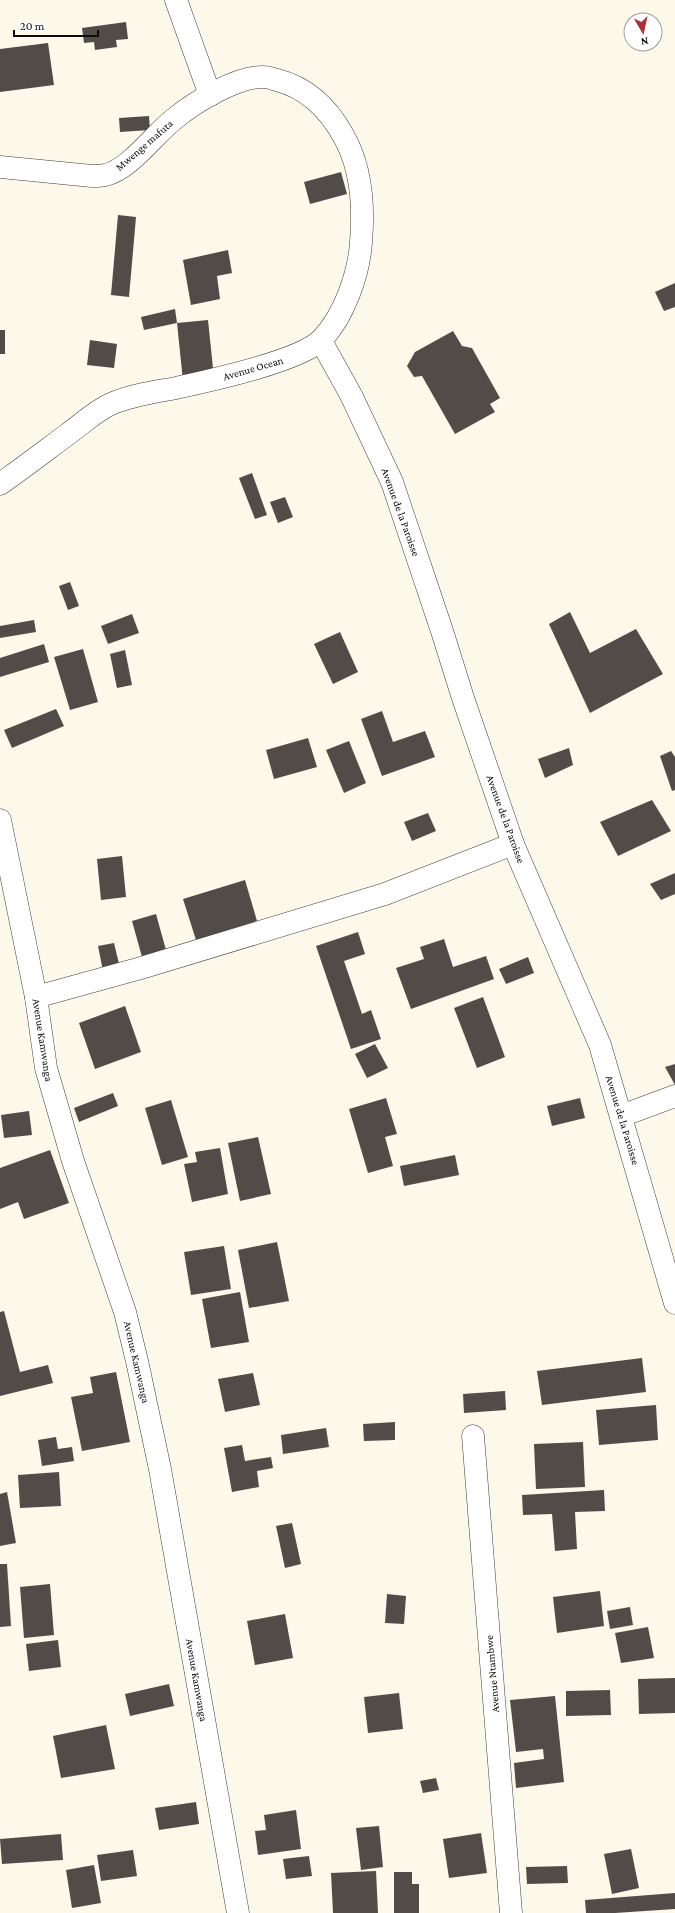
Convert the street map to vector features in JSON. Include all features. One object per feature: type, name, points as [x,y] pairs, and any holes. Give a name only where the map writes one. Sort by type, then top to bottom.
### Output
[{"type":"street","points":[[176,0],[210,95]]},
{"type":"street","name":"Mwenge mafuta","points":[[0,167],[92,176],[106,175],[119,169],[174,119],[210,95],[243,81],[264,77],[286,82],[310,94],[333,118],[347,142]]},
{"type":"street","name":"Avenue Ocean","points":[[0,484],[88,419],[112,404],[141,395],[201,382],[258,367],[295,355],[321,341],[341,312],[360,257],[363,219],[358,174],[347,142]]},
{"type":"street","name":"Avenue de la Paroisse","points":[[321,341],[351,395],[392,482],[513,844],[600,1045],[675,1302]]},
{"type":"street","name":"Avenue Kamwanga","points":[[0,820],[36,997],[46,1068],[57,1112],[125,1312],[137,1361],[160,1469],[238,1913]]},
{"type":"street","points":[[36,997],[141,968],[385,894],[513,844]]},
{"type":"street","points":[[621,1116],[675,1096]]},
{"type":"street","name":"Avenue Ntambwe","points":[[473,1436],[511,1913]]},
{"type":"building","points":[[126,22],[128,39],[116,40],[117,47],[95,50],[94,42],[84,43],[82,28]]},
{"type":"building","points":[[48,43],[54,85],[0,92],[0,49]]},
{"type":"building","points":[[149,116],[150,130],[120,132],[119,118]]},
{"type":"building","points":[[341,172],[347,194],[310,204],[304,182]]},
{"type":"building","points":[[118,215],[136,217],[129,297],[111,295]]},
{"type":"building","points":[[228,250],[232,273],[217,276],[220,299],[191,305],[183,260]]},
{"type":"building","points":[[675,283],[675,307],[664,311],[655,292]]},
{"type":"building","points":[[175,309],[177,323],[144,330],[141,317]]},
{"type":"building","points":[[208,320],[214,378],[183,381],[177,323]]},
{"type":"building","points":[[0,330],[5,330],[5,354],[0,354]]},
{"type":"building","points":[[453,331],[462,346],[472,348],[500,398],[490,404],[495,412],[455,434],[422,376],[414,377],[407,366],[415,352]]},
{"type":"building","points":[[90,340],[117,344],[114,368],[87,365]]},
{"type":"building","points":[[252,473],[267,515],[255,519],[239,478]]},
{"type":"building","points":[[285,497],[293,517],[278,523],[270,502]]},
{"type":"building","points":[[70,582],[79,606],[68,610],[59,586]]},
{"type":"building","points":[[570,612],[590,653],[636,629],[663,674],[590,713],[549,624]]},
{"type":"building","points":[[132,614],[139,633],[108,644],[101,626]]},
{"type":"building","points":[[34,620],[36,632],[0,638],[0,626]]},
{"type":"building","points":[[340,632],[358,672],[333,684],[314,644]]},
{"type":"building","points":[[44,644],[49,662],[0,677],[0,658]]},
{"type":"building","points":[[83,649],[98,702],[70,710],[54,657]]},
{"type":"building","points":[[125,650],[132,685],[117,688],[110,654]]},
{"type":"building","points":[[56,709],[64,726],[12,748],[4,730]]},
{"type":"building","points":[[382,711],[393,742],[425,731],[435,757],[382,776],[361,719]]},
{"type":"building","points":[[308,738],[317,767],[274,779],[266,750]]},
{"type":"building","points":[[349,741],[366,783],[344,793],[326,750]]},
{"type":"building","points":[[569,748],[573,765],[545,778],[538,759]]},
{"type":"building","points":[[671,751],[675,757],[675,790],[672,791],[660,756]]},
{"type":"building","points":[[652,800],[671,831],[618,856],[600,822]]},
{"type":"building","points":[[428,813],[436,831],[412,841],[404,822]]},
{"type":"building","points":[[122,856],[126,897],[101,900],[97,859]]},
{"type":"building","points":[[675,873],[675,894],[661,900],[650,884]]},
{"type":"building","points":[[245,880],[257,921],[196,940],[183,899]]},
{"type":"building","points":[[156,914],[166,950],[142,957],[132,921]]},
{"type":"building","points":[[358,932],[365,954],[344,961],[362,1014],[371,1010],[381,1039],[351,1049],[316,946]]},
{"type":"building","points":[[444,939],[453,967],[486,956],[494,979],[411,1009],[396,968],[424,959],[420,947]]},
{"type":"building","points":[[114,943],[120,968],[103,971],[98,946]]},
{"type":"building","points":[[528,957],[534,973],[506,984],[499,969]]},
{"type":"building","points":[[483,997],[505,1057],[477,1068],[454,1008]]},
{"type":"building","points":[[125,1006],[141,1052],[95,1069],[79,1023]]},
{"type":"building","points":[[375,1044],[388,1068],[367,1078],[355,1054]]},
{"type":"building","points":[[675,1064],[675,1085],[665,1067]]},
{"type":"building","points":[[113,1093],[118,1106],[79,1122],[74,1108]]},
{"type":"building","points":[[386,1098],[397,1134],[385,1137],[393,1166],[368,1173],[349,1109]]},
{"type":"building","points":[[580,1098],[585,1118],[552,1126],[547,1106]]},
{"type":"building","points":[[171,1100],[188,1157],[162,1165],[145,1108]]},
{"type":"building","points":[[29,1111],[32,1135],[4,1138],[1,1115]]},
{"type":"building","points":[[258,1137],[271,1194],[240,1201],[228,1143]]},
{"type":"building","points":[[220,1148],[228,1194],[192,1202],[184,1164],[197,1162],[195,1152]]},
{"type":"building","points":[[50,1150],[69,1203],[24,1219],[18,1202],[0,1209],[0,1168]]},
{"type":"building","points":[[455,1155],[459,1175],[404,1186],[400,1166]]},
{"type":"building","points":[[277,1242],[289,1301],[249,1308],[238,1250]]},
{"type":"building","points":[[224,1246],[231,1289],[191,1295],[184,1252]]},
{"type":"building","points":[[240,1292],[249,1342],[211,1348],[202,1299]]},
{"type":"building","points":[[4,1311],[20,1372],[48,1365],[53,1383],[0,1396],[0,1312]]},
{"type":"building","points":[[642,1358],[646,1392],[542,1405],[537,1371]]},
{"type":"building","points":[[116,1372],[130,1442],[82,1451],[71,1397],[93,1393],[90,1377]]},
{"type":"building","points":[[253,1373],[260,1405],[225,1412],[218,1379]]},
{"type":"building","points":[[505,1391],[506,1410],[464,1413],[463,1394]]},
{"type":"building","points":[[656,1405],[658,1440],[599,1445],[596,1410]]},
{"type":"building","points":[[395,1422],[395,1440],[364,1441],[363,1424]]},
{"type":"building","points":[[326,1428],[329,1447],[283,1454],[281,1435]]},
{"type":"building","points":[[56,1437],[58,1449],[72,1447],[74,1461],[42,1466],[38,1440]]},
{"type":"building","points":[[583,1442],[585,1487],[536,1489],[534,1444]]},
{"type":"building","points":[[242,1445],[245,1461],[271,1457],[273,1468],[257,1471],[259,1487],[232,1492],[224,1448]]},
{"type":"building","points":[[59,1472],[61,1506],[20,1508],[18,1475]]},
{"type":"building","points":[[604,1490],[605,1511],[575,1512],[577,1549],[555,1551],[552,1514],[523,1515],[522,1495]]},
{"type":"building","points":[[7,1492],[16,1543],[0,1546],[0,1494]]},
{"type":"building","points":[[292,1523],[301,1564],[285,1568],[276,1526]]},
{"type":"building","points":[[0,1564],[7,1564],[11,1626],[0,1627]]},
{"type":"building","points":[[50,1584],[54,1635],[24,1638],[20,1587]]},
{"type":"building","points":[[600,1591],[604,1626],[557,1633],[553,1597]]},
{"type":"building","points":[[387,1594],[406,1596],[404,1624],[385,1623]]},
{"type":"building","points":[[630,1607],[633,1625],[610,1629],[607,1611]]},
{"type":"building","points":[[285,1614],[293,1658],[255,1665],[247,1621]]},
{"type":"building","points":[[648,1627],[654,1658],[621,1663],[615,1633]]},
{"type":"building","points":[[58,1640],[61,1667],[29,1671],[26,1644]]},
{"type":"building","points":[[675,1678],[675,1713],[639,1714],[638,1679]]},
{"type":"building","points":[[169,1684],[174,1706],[130,1716],[125,1694]]},
{"type":"building","points":[[610,1690],[611,1715],[566,1716],[566,1691]]},
{"type":"building","points":[[399,1693],[403,1729],[368,1733],[364,1697]]},
{"type":"building","points":[[555,1696],[564,1782],[516,1788],[514,1763],[544,1759],[543,1749],[516,1752],[510,1700]]},
{"type":"building","points":[[106,1725],[115,1769],[61,1778],[53,1736]]},
{"type":"building","points":[[436,1778],[439,1790],[423,1793],[420,1781]]},
{"type":"building","points":[[196,1802],[199,1824],[159,1830],[155,1808]]},
{"type":"building","points":[[296,1810],[301,1849],[258,1855],[255,1831],[266,1830],[264,1815]]},
{"type":"building","points":[[379,1826],[383,1867],[361,1870],[356,1828]]},
{"type":"building","points":[[481,1833],[487,1873],[449,1878],[443,1839]]},
{"type":"building","points":[[61,1834],[63,1860],[2,1864],[0,1839]]},
{"type":"building","points":[[631,1849],[639,1888],[612,1894],[604,1854]]},
{"type":"building","points":[[133,1850],[137,1876],[101,1881],[97,1855]]},
{"type":"building","points":[[309,1856],[312,1876],[286,1879],[283,1859]]},
{"type":"building","points":[[94,1865],[101,1903],[72,1908],[66,1870]]},
{"type":"building","points":[[567,1866],[568,1883],[527,1884],[526,1867]]},
{"type":"building","points":[[376,1871],[378,1913],[333,1913],[331,1873]]},
{"type":"building","points":[[394,1872],[412,1872],[412,1884],[419,1884],[419,1913],[394,1913]]},
{"type":"building","points":[[675,1893],[675,1909],[615,1913],[586,1913],[585,1900]]}]
